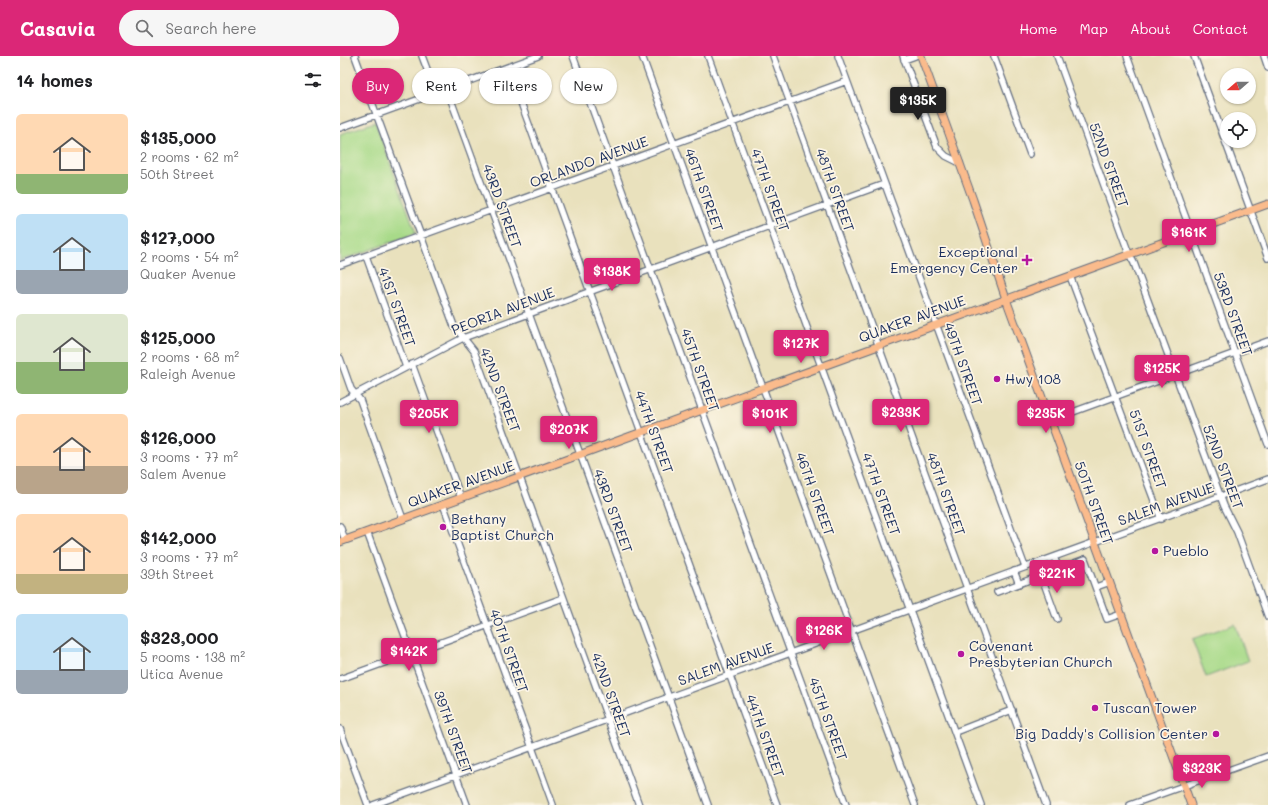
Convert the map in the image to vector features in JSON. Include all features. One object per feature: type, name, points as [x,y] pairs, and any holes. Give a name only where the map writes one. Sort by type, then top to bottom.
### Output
[{"type":"main road","name":"50TH STREET","points":[[921,56],[960,163],[1006,299],[1191,805]]},
{"type":"main road","name":"QUAKER AVENUE","points":[[343,541],[1268,204]]},
{"type":"street","name":"42ND STREET","points":[[356,56],[454,326],[474,352],[639,805]]},
{"type":"street","points":[[422,56],[427,68]]},
{"type":"street","points":[[471,80],[508,67],[523,58],[538,56]]},
{"type":"street","name":"45TH STREET","points":[[573,56],[846,805]]},
{"type":"street","name":"46TH STREET","points":[[642,56],[915,805]]},
{"type":"street","name":"47TH STREET","points":[[708,56],[981,805]]},
{"type":"street","name":"48TH STREET","points":[[773,56],[1046,805]]},
{"type":"street","name":"49TH STREET","points":[[838,56],[1024,568]]},
{"type":"street","points":[[915,56],[904,58],[937,147],[946,156],[960,163]]},
{"type":"street","points":[[994,56],[1030,154]]},
{"type":"street","name":"52ND STREET","points":[[1057,56],[1129,254],[1134,263],[1221,497],[1237,532],[1268,617]]},
{"type":"street","name":"53RD STREET","points":[[1127,56],[1268,444]]},
{"type":"street","points":[[1194,56],[1268,258]]},
{"type":"street","points":[[1264,56],[1268,68]]},
{"type":"street","name":"44TH STREET","points":[[508,67],[777,805]]},
{"type":"street","name":"ORLANDO AVENUE","points":[[340,265],[847,81]]},
{"type":"street","points":[[340,128],[412,102]]},
{"type":"street","name":"43RD STREET","points":[[452,104],[708,805]]},
{"type":"street","name":"PEORIA AVENUE","points":[[340,402],[463,338],[884,184]]},
{"type":"street","name":"41ST STREET","points":[[366,256],[406,367]]},
{"type":"street","name":"51ST STREET","points":[[1070,276],[1160,518]]},
{"type":"street","points":[[1050,420],[1268,341]]},
{"type":"street","points":[[340,358],[351,389],[360,400],[403,519]]},
{"type":"street","name":"41ST STREET","points":[[412,364],[461,498]]},
{"type":"street","name":"SALEM AVENUE","points":[[373,805],[1268,479]]},
{"type":"street","name":"40TH STREET","points":[[443,504],[553,805]]},
{"type":"street","points":[[340,526],[343,541]]},
{"type":"street","name":"39TH STREET","points":[[367,532],[467,805]]},
{"type":"street","points":[[1054,557],[1059,569]]},
{"type":"street","points":[[997,592],[1085,558],[1107,619],[1121,614]]},
{"type":"street","points":[[1014,571],[1019,584]]},
{"type":"street","points":[[1041,575],[1057,619]]},
{"type":"street","points":[[1096,587],[1110,582]]},
{"type":"street","points":[[340,679],[564,598]]},
{"type":"street","points":[[954,732],[1012,710]]},
{"type":"street","points":[[340,729],[368,805]]},
{"type":"street","points":[[1130,805],[1268,756]]},
{"type":"green space","points":[[375,122],[416,233],[340,261],[340,134]]},
{"type":"green space","points":[[1235,624],[1248,661],[1206,677],[1192,639]]},
{"type":"place","name":"Exceptional Emergency Center","points":[[1027,260]]},
{"type":"place","name":"Hwy 108","points":[[997,379]]},
{"type":"place","name":"Bethany Baptist Church","points":[[443,527]]},
{"type":"place","name":"Pueblo","points":[[1155,551]]},
{"type":"place","name":"Covenant Presbyterian Church","points":[[961,654]]},
{"type":"place","name":"Tuscan Tower","points":[[1095,708]]},
{"type":"place","name":"Big Daddy's Collision Center","points":[[1216,734]]}]
